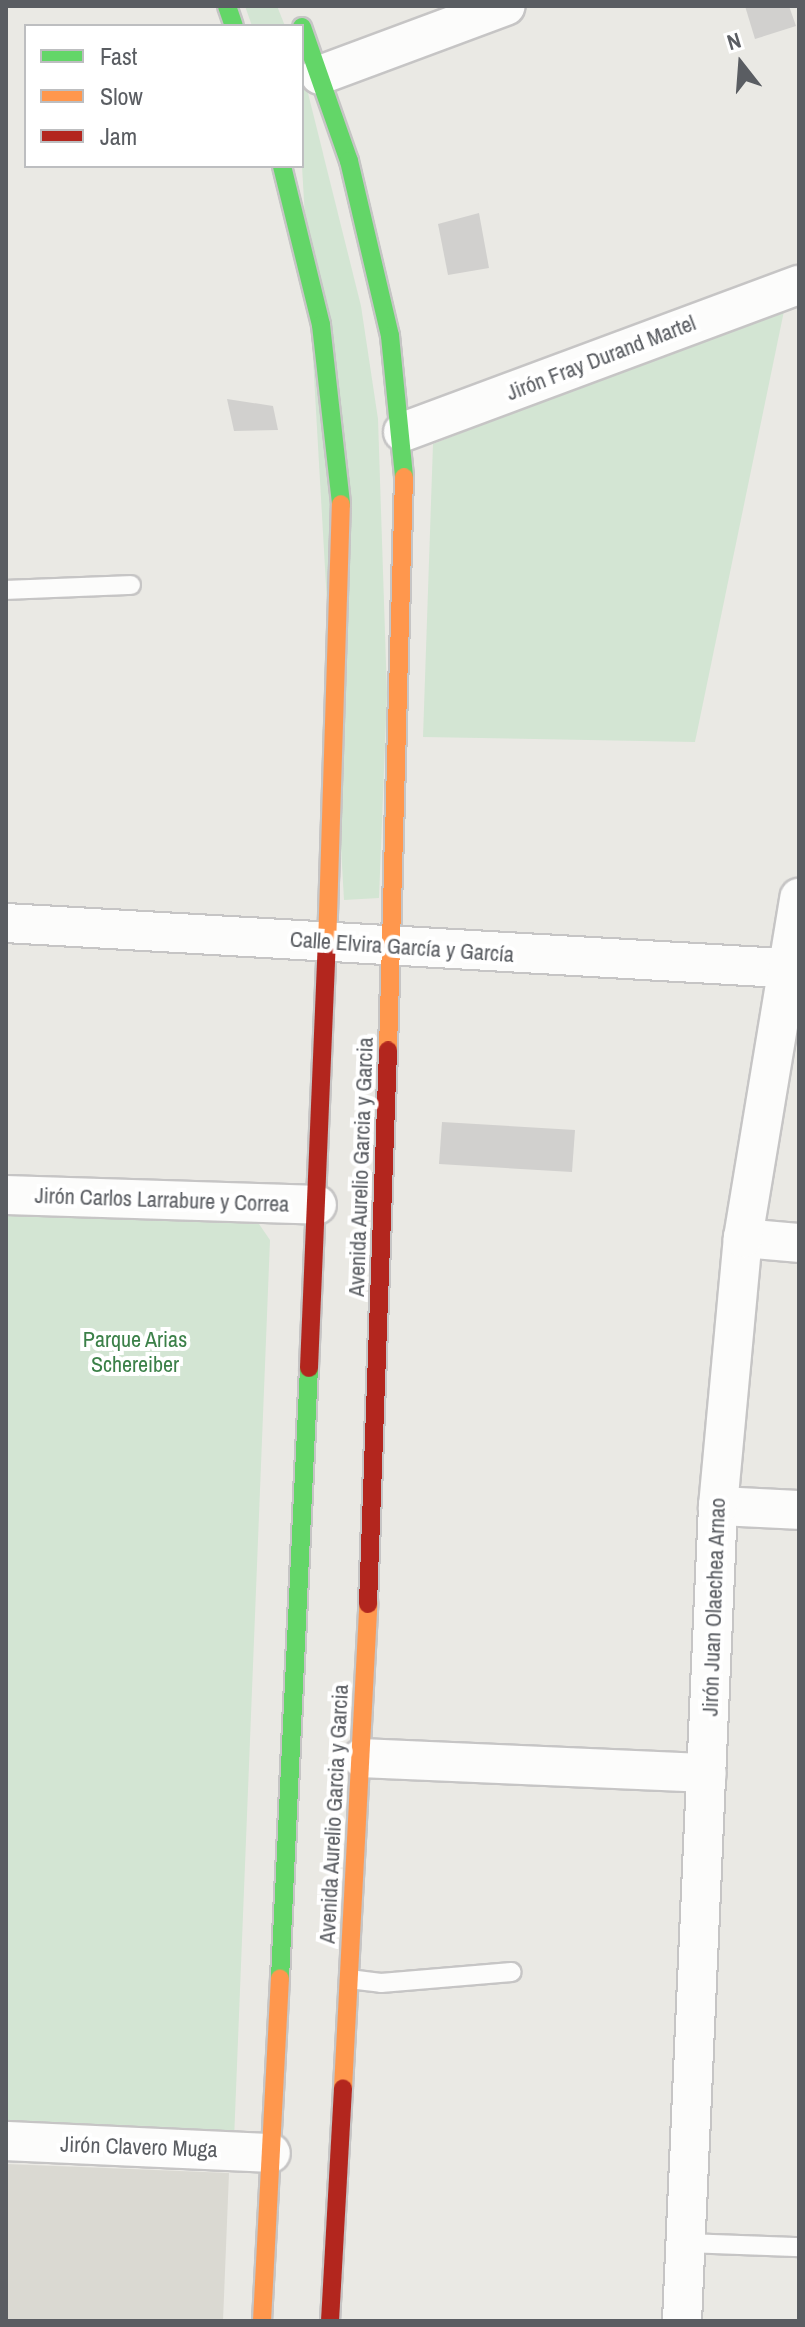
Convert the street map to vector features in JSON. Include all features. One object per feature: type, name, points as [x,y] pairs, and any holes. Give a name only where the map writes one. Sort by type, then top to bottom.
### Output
[{"type":"main road","name":"Avenida Aurelio Garcia y Garcia","points":[[304,31],[320,75],[371,248],[403,432],[406,549],[362,1758],[330,2321]]},
{"type":"main road","name":"Avenida Aurelio Garcia y Garcia","points":[[262,2321],[329,941],[341,488],[321,325],[282,168]]},
{"type":"street","points":[[320,75],[506,6]]},
{"type":"street","name":"Jirón Fray Durand Martel","points":[[403,432],[799,285]]},
{"type":"street","name":"Jirón Juan Olaechea Arnao","points":[[682,2321],[688,2243],[718,1506],[743,1238],[792,969],[799,898]]},
{"type":"street","name":"Calle Elvira García y García","points":[[6,923],[792,969]]},
{"type":"street","name":"Jirón Carlos Larrabure y Correa","points":[[6,1195],[317,1205]]},
{"type":"street","points":[[743,1238],[799,1243]]},
{"type":"street","points":[[718,1506],[799,1510]]},
{"type":"street","points":[[362,1758],[707,1773]]},
{"type":"street","name":"Jirón Clavero Muga","points":[[6,2141],[271,2153]]},
{"type":"lane","points":[[6,590],[131,585]]},
{"type":"lane","points":[[349,1979],[381,1983],[512,1972]]},
{"type":"lane","points":[[688,2243],[799,2247]]},
{"type":"shaded area","points":[[6,2164],[229,2173],[223,2321],[6,2321]]},
{"type":"green space","points":[[245,6],[277,6],[284,24],[251,24]]},
{"type":"green space","points":[[304,77],[361,306],[378,419],[387,694],[379,898],[344,900],[302,168]]},
{"type":"green space","points":[[785,306],[695,742],[423,737],[433,444]]},
{"type":"green space","name":"Parque Arias Schereiber","points":[[6,1211],[259,1224],[270,1240],[234,2140],[6,2132]]},
{"type":"building","points":[[745,6],[789,6],[796,26],[755,39]]},
{"type":"building","points":[[479,213],[489,268],[448,275],[438,224]]},
{"type":"building","points":[[227,399],[273,406],[278,430],[234,431]]},
{"type":"building","points":[[442,1122],[575,1130],[572,1172],[439,1164]]},
{"type":"traffic: fast","points":[[227,6],[233,24]]},
{"type":"traffic: fast","points":[[304,33],[349,161],[390,336],[404,477]]},
{"type":"traffic: fast","points":[[282,168],[321,325],[341,504]]},
{"type":"traffic: fast","points":[[280,1978],[309,1368]]},
{"type":"traffic: slow","points":[[388,1050],[404,477]]},
{"type":"traffic: slow","points":[[327,946],[341,504]]},
{"type":"traffic: slow","points":[[343,2088],[368,1604]]},
{"type":"traffic: slow","points":[[262,2321],[280,1978]]},
{"type":"traffic: jam","points":[[309,1368],[327,946]]},
{"type":"traffic: jam","points":[[368,1604],[388,1050]]},
{"type":"traffic: jam","points":[[330,2321],[343,2088]]}]
